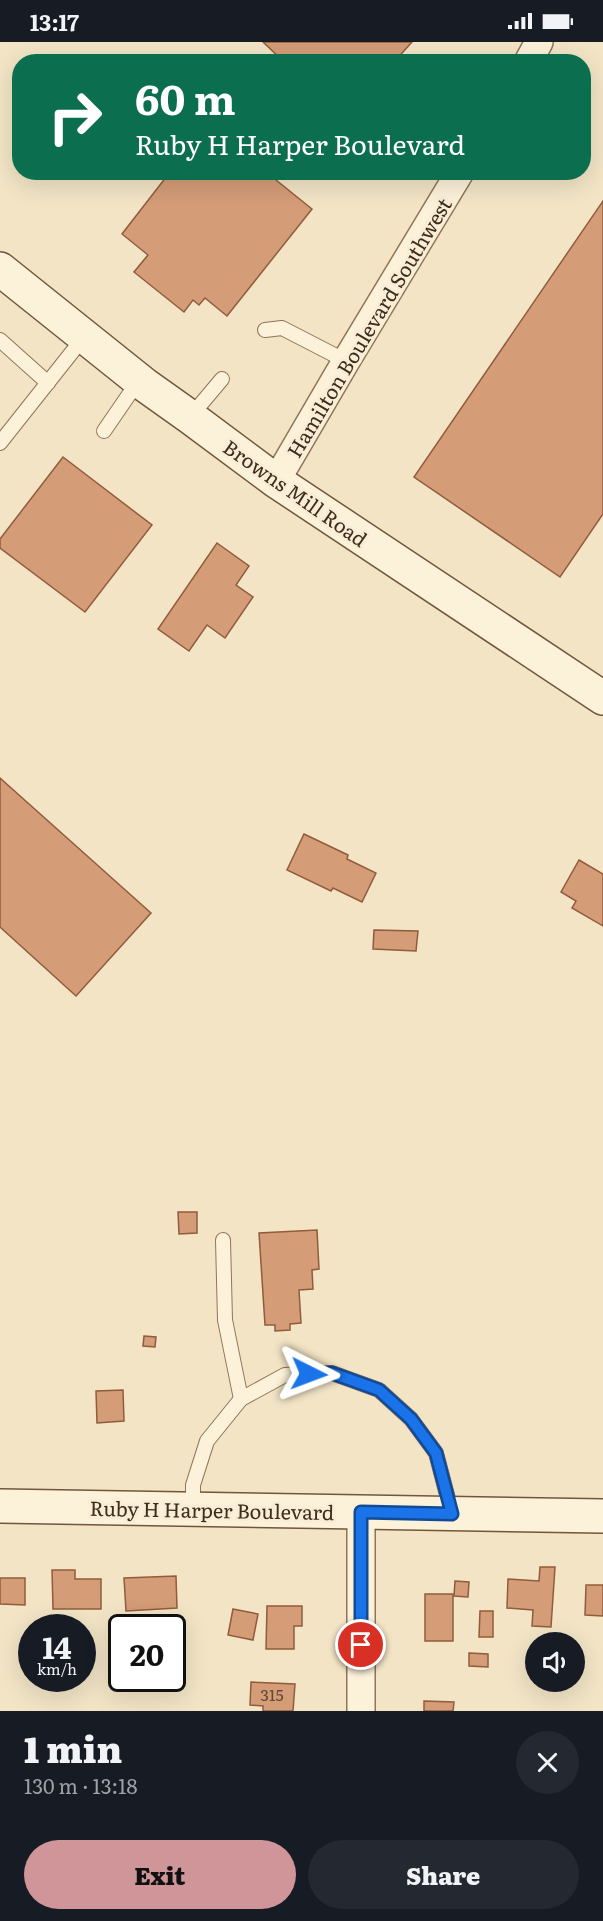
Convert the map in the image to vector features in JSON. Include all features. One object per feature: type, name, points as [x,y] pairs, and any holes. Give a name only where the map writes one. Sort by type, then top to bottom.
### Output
[{"type":"street","name":"Hamilton Boulevard Southwest","points":[[276,481],[455,180]]},
{"type":"street","name":"Browns Mill Road","points":[[0,269],[139,380],[276,481],[601,693]]},
{"type":"street","name":"Ruby H Harper Boulevard","points":[[0,1506],[603,1516]]},
{"type":"street","points":[[361,1512],[361,1711]]},
{"type":"lane","points":[[265,330],[282,328],[346,361]]},
{"type":"lane","points":[[0,442],[84,337]]},
{"type":"lane","points":[[0,340],[48,383]]},
{"type":"lane","points":[[190,417],[222,379]]},
{"type":"lane","points":[[104,431],[139,380]]},
{"type":"lane","points":[[223,1240],[225,1320],[241,1398]]},
{"type":"lane","points":[[193,1509],[193,1485],[207,1441],[241,1398],[285,1375],[332,1373],[379,1390],[411,1419],[436,1453],[452,1514]]},
{"type":"building","points":[[263,42],[412,42],[401,54],[276,54]]},
{"type":"building","points":[[164,180],[276,180],[312,209],[227,316],[205,298],[199,305],[193,300],[184,312],[134,272],[148,255],[122,234]]},
{"type":"building","points":[[603,201],[603,514],[560,577],[414,477]]},
{"type":"building","points":[[63,457],[152,525],[85,612],[0,548],[0,539]]},
{"type":"building","points":[[217,543],[249,566],[236,585],[253,597],[225,638],[207,625],[189,651],[158,629]]},
{"type":"building","points":[[0,778],[151,913],[76,996],[0,927]]},
{"type":"building","points":[[304,834],[348,855],[347,859],[376,873],[362,902],[333,888],[331,891],[287,870]]},
{"type":"building","points":[[579,860],[603,874],[603,926],[572,908],[576,901],[561,892]]},
{"type":"building","points":[[374,930],[418,931],[416,951],[373,949]]},
{"type":"building","points":[[178,1212],[197,1212],[197,1233],[179,1234]]},
{"type":"building","points":[[317,1230],[319,1269],[312,1270],[313,1289],[299,1290],[301,1323],[290,1324],[290,1330],[275,1331],[275,1325],[265,1325],[259,1233]]},
{"type":"building","points":[[144,1336],[156,1337],[155,1347],[143,1346]]},
{"type":"building","points":[[123,1390],[124,1421],[97,1423],[96,1391]]},
{"type":"building","points":[[540,1567],[555,1567],[551,1627],[532,1626],[533,1610],[507,1608],[508,1579],[539,1581]]},
{"type":"building","points":[[52,1570],[75,1570],[75,1579],[101,1579],[101,1609],[53,1609]]},
{"type":"building","points":[[176,1576],[177,1608],[126,1611],[124,1578]]},
{"type":"building","points":[[0,1578],[25,1578],[25,1605],[0,1604]]},
{"type":"building","points":[[455,1581],[469,1582],[468,1597],[454,1596]]},
{"type":"building","points":[[586,1585],[603,1585],[603,1616],[585,1615]]},
{"type":"building","points":[[425,1594],[453,1594],[453,1641],[425,1641]]},
{"type":"building","points":[[267,1606],[302,1606],[302,1626],[294,1626],[294,1649],[266,1649]]},
{"type":"building","points":[[233,1609],[258,1614],[253,1640],[228,1635]]},
{"type":"building","points":[[480,1611],[493,1611],[493,1637],[479,1637]]},
{"type":"building","points":[[469,1653],[488,1654],[488,1667],[469,1666]]},
{"type":"building","points":[[251,1682],[295,1684],[293,1711],[263,1711],[263,1706],[250,1705]]},
{"type":"building","points":[[424,1701],[454,1702],[453,1711],[424,1711]]},
{"type":"route","points":[[309,1374],[332,1373],[379,1390],[411,1419],[436,1453],[452,1514],[361,1512],[361,1645]]}]
